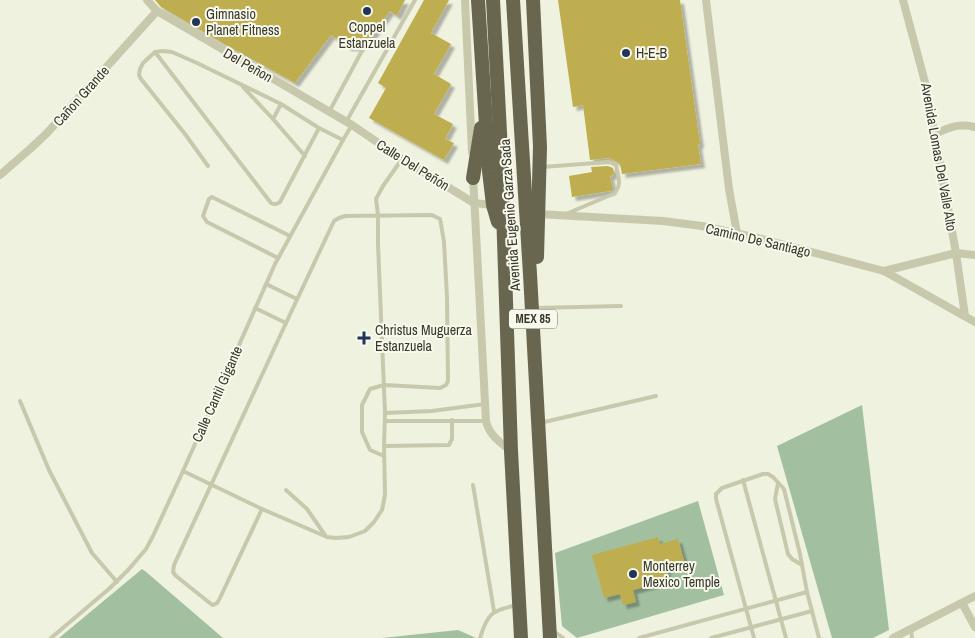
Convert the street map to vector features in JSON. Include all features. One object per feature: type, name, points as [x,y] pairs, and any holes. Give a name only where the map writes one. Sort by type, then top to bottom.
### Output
[{"type":"highway","points":[[478,0],[489,171],[494,205],[505,252]]},
{"type":"highway","name":"Avenida Eugenio Garza Sada","points":[[493,0],[502,151],[511,451],[521,638]]},
{"type":"highway","name":"Avenida Eugenio Garza Sada","points":[[513,0],[549,633]]},
{"type":"highway","points":[[530,274],[536,261],[540,147],[533,0]]},
{"type":"highway","points":[[473,178],[485,100]]},
{"type":"street","name":"Del Peñon","points":[[148,0],[157,11],[349,124]]},
{"type":"street","points":[[465,0],[486,421],[495,438],[511,451]]},
{"type":"street","points":[[706,0],[729,189],[737,233]]},
{"type":"street","name":"Avenida Lomas Del Valle Alto","points":[[904,0],[926,86],[956,253],[965,316]]},
{"type":"street","name":"Cañon Grande","points":[[0,175],[48,133],[157,11]]},
{"type":"street","name":"Calle Del Peñón","points":[[349,124],[474,203]]},
{"type":"street","points":[[935,134],[952,126],[966,124],[975,127]]},
{"type":"street","points":[[474,203],[494,205]]},
{"type":"street","name":"Camino De Santiago","points":[[538,214],[663,221],[702,226],[758,238],[884,271],[975,322]]},
{"type":"street","points":[[884,271],[956,253],[975,255]]},
{"type":"street","points":[[893,638],[975,596]]},
{"type":"street","points":[[962,603],[975,627]]},
{"type":"lane","name":"Calle Cantil Gigante","points":[[51,638],[117,582],[146,549],[183,472],[278,258],[343,140],[349,124],[415,0]]},
{"type":"lane","points":[[329,112],[364,47]]},
{"type":"lane","points":[[155,52],[271,203],[277,204],[280,202],[319,128]]},
{"type":"lane","points":[[208,166],[141,79],[140,69],[143,63],[155,52],[172,52],[197,63],[281,104],[319,128],[343,140]]},
{"type":"lane","points":[[242,85],[305,156]]},
{"type":"lane","points":[[273,119],[281,104]]},
{"type":"lane","points":[[183,472],[327,537],[349,538],[365,530],[374,522],[382,510],[385,495],[384,446],[386,422],[376,199],[402,159]]},
{"type":"lane","points":[[539,167],[609,162],[616,166],[620,184],[619,189],[613,194],[564,215]]},
{"type":"lane","points":[[278,258],[207,222],[203,216],[209,200],[212,197],[290,236]]},
{"type":"lane","points":[[262,509],[217,604],[211,604],[176,576],[173,568],[334,221],[346,216],[432,215],[440,219],[444,242],[448,381],[440,388],[384,385],[370,389],[362,405],[362,432],[370,450],[384,456]]},
{"type":"lane","points":[[266,284],[297,299]]},
{"type":"lane","points":[[532,308],[621,306]]},
{"type":"lane","points":[[255,308],[286,323]]},
{"type":"lane","points":[[538,423],[656,396]]},
{"type":"lane","points":[[20,401],[49,470],[92,553],[117,582]]},
{"type":"lane","points":[[385,413],[432,411],[485,404]]},
{"type":"lane","points":[[384,446],[449,444],[452,439],[452,420]]},
{"type":"lane","points":[[386,422],[486,421]]},
{"type":"lane","points":[[754,638],[716,494],[722,488],[762,474],[768,474],[784,488],[819,638]]},
{"type":"lane","points":[[743,480],[786,638]]},
{"type":"lane","points":[[778,483],[775,499],[788,554],[802,565]]},
{"type":"lane","points":[[474,484],[494,611]]},
{"type":"lane","points":[[286,490],[307,509],[327,537]]},
{"type":"lane","points":[[639,638],[807,592]]},
{"type":"lane","points":[[480,638],[486,621],[494,611],[519,604]]},
{"type":"lane","points":[[710,638],[721,637],[812,611]]},
{"type":"lane","points":[[911,629],[912,638]]},
{"type":"lane","points":[[549,633],[563,638]]},
{"type":"green space","points":[[862,405],[889,630],[873,638],[832,638],[777,446]]},
{"type":"green space","points":[[698,501],[724,595],[577,638],[562,626],[555,553]]},
{"type":"green space","points":[[142,569],[223,638],[59,638]]},
{"type":"green space","points":[[458,630],[476,638],[382,638]]},
{"type":"building","points":[[155,0],[405,0],[397,16],[390,11],[366,44],[362,44],[360,47],[348,47],[331,35],[295,83],[161,7]]},
{"type":"building","points":[[424,0],[449,0],[431,33],[451,44],[434,74],[451,84],[434,114],[453,124],[445,139],[454,143],[444,160],[369,118],[386,88],[378,83]]},
{"type":"building","name":"H-E-B","points":[[558,0],[680,0],[700,144],[698,145],[701,164],[622,174],[620,164],[609,158],[590,160],[583,105],[573,107]]},
{"type":"building","points":[[608,166],[613,168],[614,175],[610,176],[613,189],[611,191],[572,197],[569,176],[592,172],[591,167]]},
{"type":"building","name":"Monterrey Mexico Temple","points":[[658,537],[660,544],[678,539],[685,564],[666,569],[670,580],[633,590],[636,602],[623,605],[620,594],[604,598],[592,555]]},
{"type":"place","name":"Coppel Estanzuela","points":[[367,11]]},
{"type":"place","name":"Gimnasio Planet Fitness","points":[[196,22]]},
{"type":"place","name":"H-E-B","points":[[626,53]]},
{"type":"place","name":"Christus Muguerza Estanzuela","points":[[364,338]]},
{"type":"place","name":"Monterrey Mexico Temple","points":[[633,574]]}]
